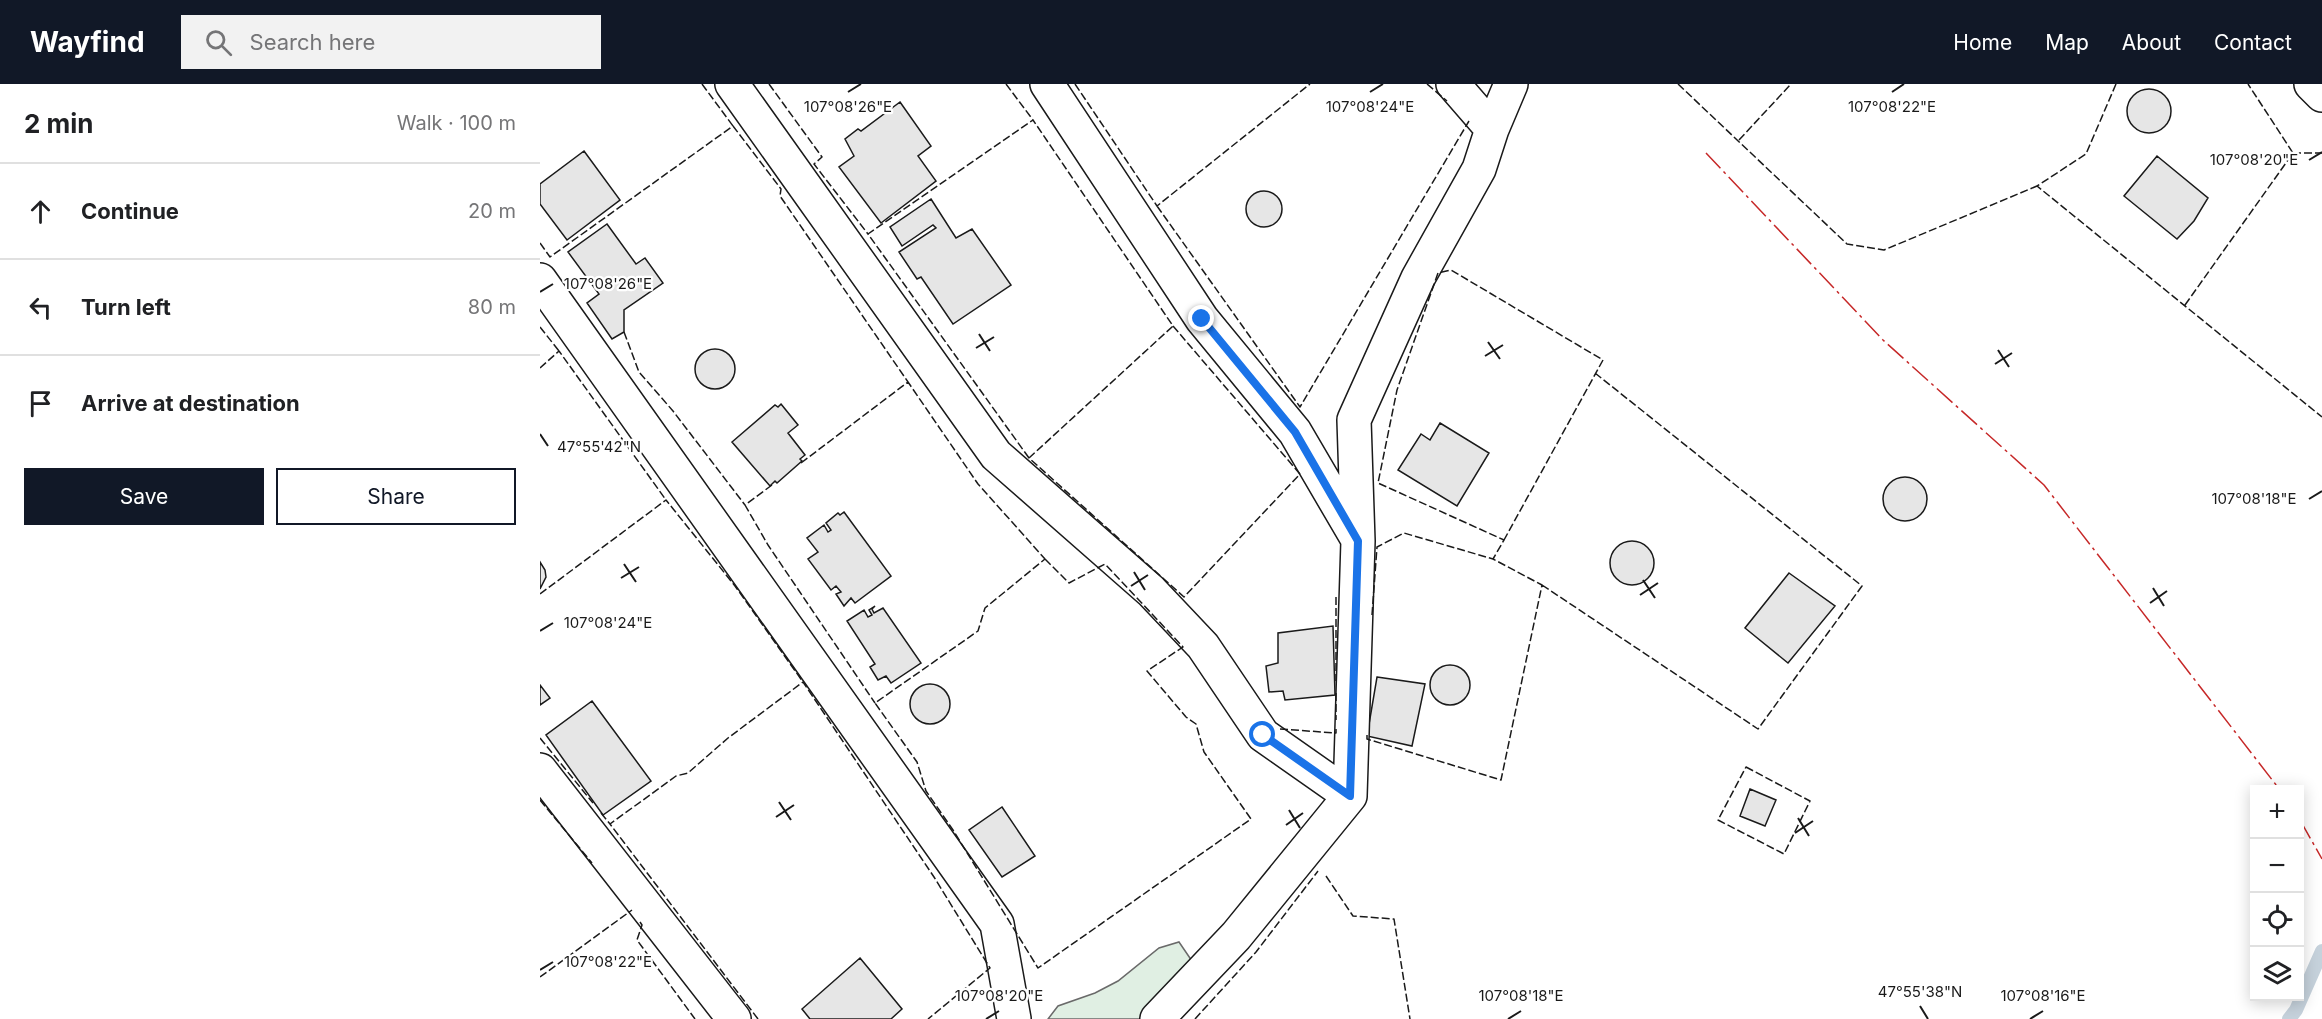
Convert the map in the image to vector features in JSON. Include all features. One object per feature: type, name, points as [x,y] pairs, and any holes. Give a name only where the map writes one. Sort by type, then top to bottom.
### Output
[{"type":"street","points":[[732,84],[996,455],[1151,591],[1203,646],[1263,735],[1350,796]]},
{"type":"street","points":[[1047,84],[1202,319],[1295,432],[1358,541]]},
{"type":"street","points":[[1452,84],[1492,129]]},
{"type":"street","points":[[1157,1019],[1236,936],[1350,796],[1358,541],[1354,420],[1418,278],[1479,169],[1492,129],[1511,84]]},
{"type":"street","points":[[2311,84],[2322,95]]},
{"type":"street","points":[[540,280],[998,924],[1014,1019]]},
{"type":"street","points":[[540,770],[734,1019]]},
{"type":"green space","points":[[1179,942],[1194,964],[1140,1019],[1048,1019],[1058,1006],[1095,993],[1118,981],[1159,948]]},
{"type":"building","points":[[2149,89],[2165,95],[2171,111],[2165,127],[2149,133],[2133,127],[2127,111],[2133,95]]},
{"type":"building","points":[[900,102],[931,146],[918,156],[936,181],[881,223],[839,167],[854,156],[845,139],[858,129],[861,131]]},
{"type":"building","points":[[584,151],[620,200],[567,240],[540,204],[540,184]]},
{"type":"building","points":[[2157,156],[2208,198],[2194,221],[2177,239],[2124,196]]},
{"type":"building","points":[[1264,191],[1276,197],[1282,209],[1276,221],[1264,227],[1252,221],[1246,209],[1252,197]]},
{"type":"building","points":[[931,199],[956,238],[972,229],[1011,285],[953,324],[921,277],[917,279],[899,252],[936,228],[933,225],[902,246],[890,227]]},
{"type":"building","points":[[607,224],[636,264],[645,258],[663,283],[624,310],[624,332],[612,339],[587,303],[599,294],[568,252]]},
{"type":"building","points":[[715,349],[723,350],[729,355],[734,361],[734,377],[729,383],[723,388],[715,389],[707,388],[701,383],[696,377],[695,369],[696,361],[701,355],[707,350]]},
{"type":"building","points":[[781,404],[798,425],[788,433],[805,455],[800,459],[802,461],[777,483],[775,481],[770,486],[732,442],[775,405],[778,407]]},
{"type":"building","points":[[1440,423],[1489,453],[1457,506],[1398,470],[1421,434],[1430,440]]},
{"type":"building","points":[[1905,477],[1921,483],[1927,499],[1921,515],[1905,521],[1889,515],[1883,499],[1889,483]]},
{"type":"building","points":[[844,512],[891,576],[855,603],[851,598],[844,606],[836,594],[841,592],[836,586],[831,590],[808,559],[818,552],[807,538],[824,525],[828,532],[831,530],[826,523],[838,513],[840,515]]},
{"type":"building","points":[[1632,541],[1648,547],[1654,563],[1648,579],[1632,585],[1616,579],[1610,563],[1616,547]]},
{"type":"building","points":[[540,562],[546,577],[540,589]]},
{"type":"building","points":[[1789,573],[1835,606],[1788,663],[1745,628]]},
{"type":"building","points":[[875,606],[872,609],[874,613],[883,608],[921,663],[891,683],[886,676],[878,680],[870,667],[875,664],[847,621],[864,610],[868,617],[872,615],[869,610]]},
{"type":"building","points":[[1333,626],[1335,695],[1285,700],[1283,691],[1269,692],[1266,666],[1278,663],[1278,633]]},
{"type":"building","points":[[1450,665],[1458,666],[1464,671],[1469,677],[1469,693],[1464,699],[1458,704],[1450,705],[1442,704],[1436,699],[1431,693],[1430,685],[1431,677],[1436,671],[1442,666]]},
{"type":"building","points":[[1377,677],[1425,684],[1412,746],[1367,736]]},
{"type":"building","points":[[930,684],[938,685],[944,690],[949,696],[949,712],[944,718],[938,723],[930,724],[922,723],[916,718],[911,712],[910,704],[911,696],[916,690],[922,685]]},
{"type":"building","points":[[540,685],[550,698],[540,705]]},
{"type":"building","points":[[592,701],[651,781],[603,815],[546,735]]},
{"type":"building","points":[[1750,789],[1776,800],[1765,826],[1740,816]]},
{"type":"building","points":[[1002,807],[1035,856],[1002,877],[969,830]]},
{"type":"building","points":[[860,958],[902,1009],[891,1019],[810,1019],[802,1009]]},
{"type":"waterway","points":[[2289,1019],[2296,1010],[2322,951]]},
{"type":"fence","points":[[702,84],[733,126]]},
{"type":"fence","points":[[769,84],[822,157],[814,164],[868,234]]},
{"type":"fence","points":[[1006,84],[1033,120]]},
{"type":"fence","points":[[1075,84],[1157,206],[1310,84]]},
{"type":"fence","points":[[1427,84],[1447,101]]},
{"type":"fence","points":[[1678,84],[1847,244],[1884,250],[2037,186]]},
{"type":"fence","points":[[1739,140],[1791,84]]},
{"type":"fence","points":[[2116,84],[2086,154],[2037,186],[2322,417]]},
{"type":"fence","points":[[2185,305],[2293,153],[2248,84]]},
{"type":"fence","points":[[1029,458],[868,234],[1033,120],[1173,326]]},
{"type":"fence","points":[[1157,206],[1300,407],[1469,121]]},
{"type":"fence","points":[[540,243],[550,257],[733,126],[781,189],[780,196],[908,382]]},
{"type":"fence","points":[[2293,153],[2322,153]]},
{"type":"fence","points":[[1367,735],[1367,739],[1501,780],[1542,585],[1493,559],[1504,540],[1378,483],[1397,390],[1438,273],[1451,270],[1603,360],[1504,540]]},
{"type":"fence","points":[[1173,326],[1300,474],[1184,597],[1029,458],[1173,326]]},
{"type":"fence","points":[[540,327],[559,351]]},
{"type":"fence","points":[[624,332],[639,372],[673,411],[745,505]]},
{"type":"fence","points":[[540,368],[559,351],[666,500]]},
{"type":"fence","points":[[1542,585],[1758,729],[1862,586],[1595,373]]},
{"type":"fence","points":[[801,463],[908,382],[978,484],[1045,559]]},
{"type":"fence","points":[[772,485],[745,505],[768,545],[875,703]]},
{"type":"fence","points":[[540,594],[666,500],[735,586],[803,682]]},
{"type":"fence","points":[[1372,615],[1377,547],[1404,533],[1493,559]]},
{"type":"fence","points":[[1045,559],[1069,583],[1105,564],[1183,647],[1147,671],[1186,717],[1196,724],[1204,752],[1251,819],[1038,968],[953,830],[926,791],[917,762],[875,703],[978,631],[985,608],[1045,559]]},
{"type":"fence","points":[[1336,597],[1336,681]]},
{"type":"fence","points":[[758,1019],[610,824],[676,776],[688,773],[728,738],[803,682],[934,877],[990,968],[928,1019]]},
{"type":"fence","points":[[1336,693],[1336,720]]},
{"type":"fence","points":[[1280,729],[1336,733],[1336,729]]},
{"type":"fence","points":[[540,738],[593,803]]},
{"type":"fence","points":[[1746,767],[1810,801],[1784,854],[1718,820],[1746,767]]},
{"type":"fence","points":[[540,800],[592,863]]},
{"type":"fence","points":[[601,813],[610,824]]},
{"type":"fence","points":[[1195,1019],[1256,952],[1318,871]]},
{"type":"fence","points":[[1326,876],[1353,916],[1394,919],[1410,1019]]},
{"type":"fence","points":[[540,977],[632,910]]},
{"type":"fence","points":[[640,922],[642,925],[637,940],[695,1019]]},
{"type":"power","points":[[1706,153],[1883,340],[2044,485],[2276,785]]},
{"type":"power","points":[[2304,827],[2322,859]]},
{"type":"route","points":[[1202,319],[1295,432],[1358,541],[1350,796],[1263,735]]}]
